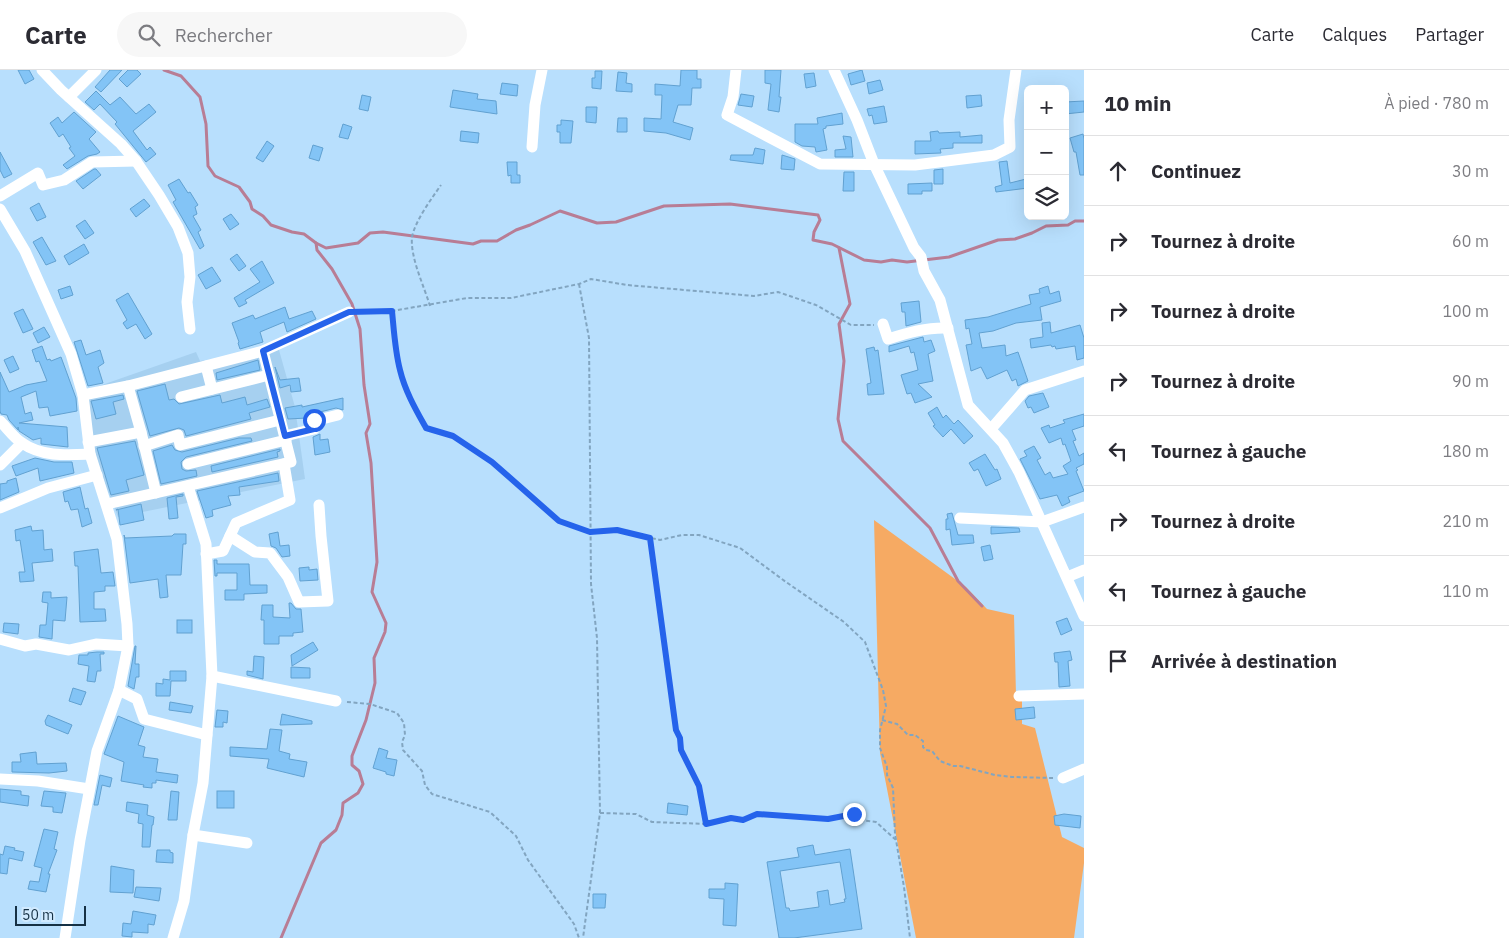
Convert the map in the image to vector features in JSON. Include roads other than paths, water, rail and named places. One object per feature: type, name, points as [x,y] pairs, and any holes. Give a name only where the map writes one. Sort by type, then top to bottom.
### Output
[{"type":"street","points":[[42,70],[69,98],[121,144],[136,161],[160,195],[178,228],[188,253],[190,277],[187,302],[190,329]]},
{"type":"street","points":[[69,98],[96,70]]},
{"type":"street","points":[[532,147],[535,105],[542,70]]},
{"type":"street","points":[[736,70],[733,98],[728,115],[820,164],[915,166],[994,155],[1010,147],[1009,120],[1016,70]]},
{"type":"street","points":[[834,70],[857,120],[874,164],[922,261],[924,271],[940,300],[968,405],[1003,443],[1020,472],[1084,616]]},
{"type":"street","points":[[0,196],[38,173],[43,185],[64,180],[92,162],[136,161]]},
{"type":"street","points":[[0,210],[25,252],[72,354],[82,395],[89,448],[117,539],[127,624],[128,646],[119,690],[97,750],[89,789],[65,938]]},
{"type":"street","points":[[82,395],[128,386],[263,351],[349,312]]},
{"type":"street","points":[[883,324],[888,339],[926,329],[948,328]]},
{"type":"street","points":[[106,504],[292,462],[263,351]]},
{"type":"street","points":[[206,366],[212,389]]},
{"type":"street","points":[[991,429],[1025,390],[1084,372]]},
{"type":"street","points":[[181,397],[269,375]]},
{"type":"street","points":[[128,386],[156,493]]},
{"type":"street","points":[[188,464],[250,449],[314,429],[314,420],[338,415]]},
{"type":"street","points":[[144,446],[178,435],[180,445],[280,420]]},
{"type":"street","points":[[0,421],[22,443],[39,452],[69,455],[141,432]]},
{"type":"street","points":[[0,465],[22,443]]},
{"type":"street","points":[[250,449],[254,471]]},
{"type":"street","points":[[206,554],[223,551],[236,523],[290,500],[284,464]]},
{"type":"street","points":[[0,508],[48,488],[97,475]]},
{"type":"street","points":[[172,938],[184,901],[193,835],[203,783],[212,676],[206,544],[188,486]]},
{"type":"street","points":[[230,536],[255,552],[270,553],[288,577],[299,602],[328,601],[319,506]]},
{"type":"street","points":[[960,518],[1042,522],[1084,507]]},
{"type":"street","points":[[1067,577],[1084,570]]},
{"type":"street","points":[[0,639],[25,646],[36,644],[69,650],[96,644],[128,646]]},
{"type":"street","points":[[212,676],[336,701]]},
{"type":"street","points":[[119,690],[137,699],[144,719],[207,735]]},
{"type":"street","points":[[1019,696],[1084,694]]},
{"type":"street","points":[[1063,778],[1084,769]]},
{"type":"street","points":[[0,779],[38,781],[89,789]]},
{"type":"street","points":[[193,835],[247,843]]},
{"type":"waterway","points":[[164,70],[181,76],[200,97],[206,124],[208,166],[215,176],[239,187],[250,202],[252,209],[263,216],[271,225],[304,234],[326,248],[358,243],[370,233],[383,232],[473,244],[481,241],[497,241],[516,230],[560,211],[597,223],[616,222],[664,206],[730,204],[818,215],[820,220],[814,232],[813,240],[832,244],[864,260],[907,262],[949,257],[998,240],[1015,239],[1046,226],[1068,225],[1075,221],[1084,221]]},
{"type":"waterway","points":[[281,938],[321,843],[336,830],[342,815],[343,803],[358,793],[363,784],[359,771],[352,765],[352,756],[366,720],[375,683],[374,658],[385,632],[386,623],[372,592],[377,562],[371,463],[366,433],[370,424],[364,385],[360,329],[352,304],[332,269],[317,250],[316,243]]},
{"type":"waterway","points":[[839,248],[850,304],[839,324],[844,361],[838,419],[843,441],[930,528],[958,581],[982,606]]}]
